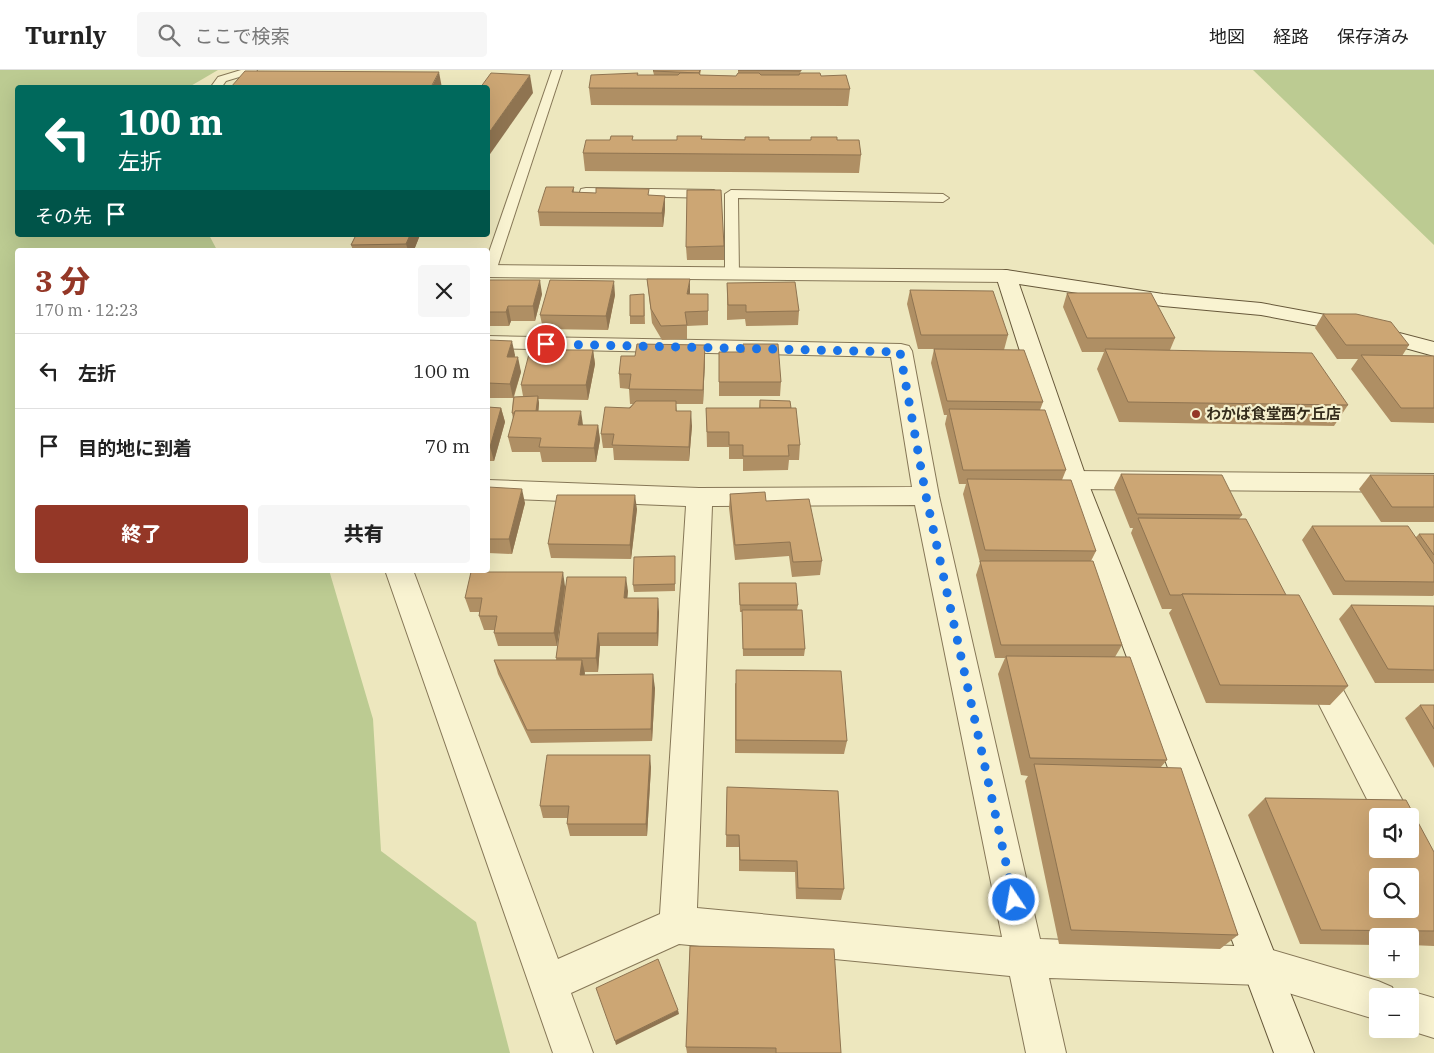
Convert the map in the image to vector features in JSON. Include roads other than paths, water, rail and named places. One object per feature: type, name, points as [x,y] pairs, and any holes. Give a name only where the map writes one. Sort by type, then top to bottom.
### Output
[{"type":"street","points":[[490,271],[732,275],[1006,276],[1164,300],[1261,309],[1342,324],[1434,349]]},
{"type":"street","points":[[1006,276],[1074,480],[1294,1053]]},
{"type":"street","points":[[490,342],[900,352],[926,496],[1046,1053]]},
{"type":"street","points":[[1074,480],[1434,483]]},
{"type":"street","points":[[1219,482],[1233,508]]},
{"type":"street","points":[[490,489],[699,497],[926,496]]},
{"type":"street","points":[[678,925],[699,497]]},
{"type":"street","points":[[400,573],[573,1053]]},
{"type":"street","points":[[1306,649],[1389,808]]},
{"type":"street","points":[[548,983],[678,925],[1026,958],[1262,966],[1369,998]]},
{"type":"street","points":[[1419,1013],[1434,1018]]},
{"type":"lane","points":[[217,85],[222,79],[252,70]]},
{"type":"lane","points":[[490,265],[557,70]]},
{"type":"lane","points":[[586,192],[943,198]]},
{"type":"lane","points":[[731,194],[732,275]]},
{"type":"place","name":"わかば食堂西ケ丘店","points":[[1196,414]]}]
